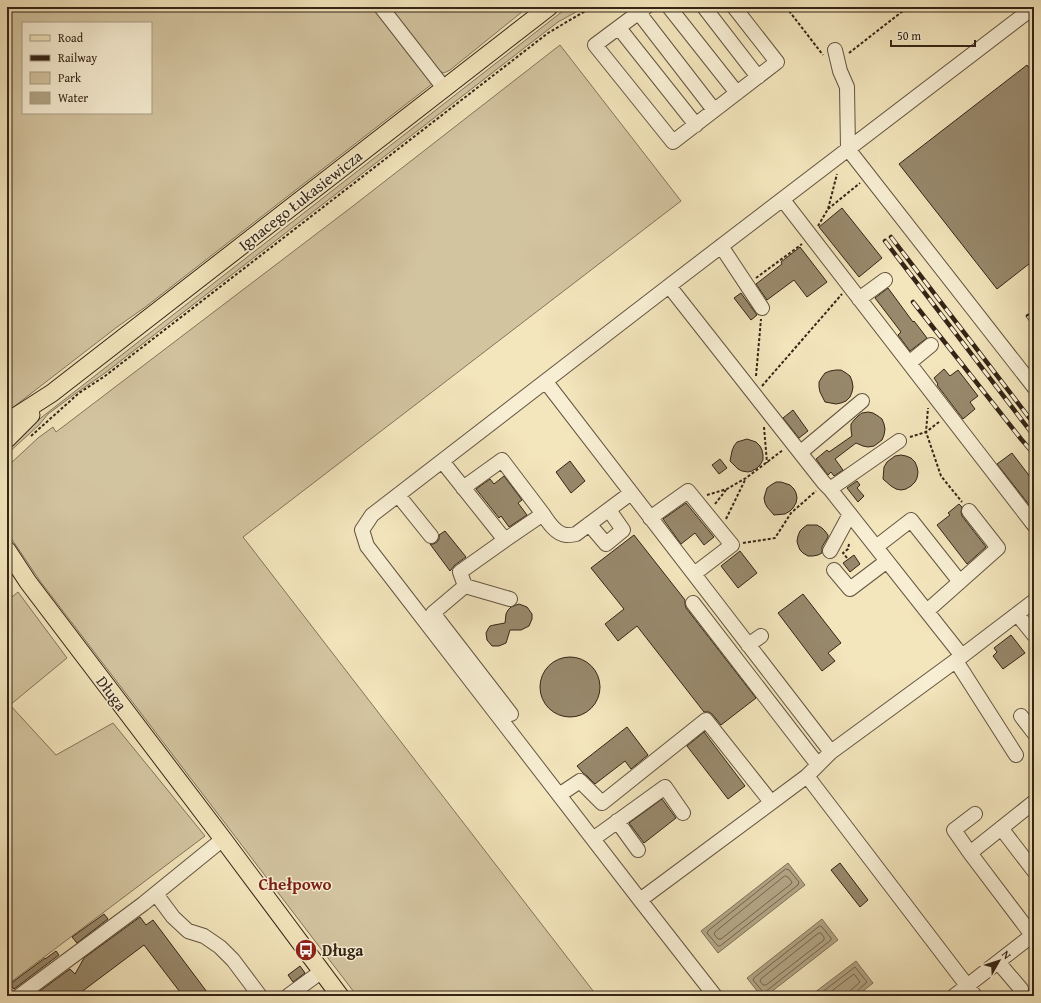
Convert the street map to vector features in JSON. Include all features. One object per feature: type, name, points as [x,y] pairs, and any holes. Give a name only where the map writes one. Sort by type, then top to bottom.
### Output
[{"type":"main road","name":"Ignacego Łukasiewicza","points":[[7,422],[52,393],[549,7]]},
{"type":"main road","name":"Ignacego Łukasiewicza","points":[[7,439],[52,393]]},
{"type":"main road","name":"Długa","points":[[7,550],[28,582],[340,996]]},
{"type":"main road","name":"Długa","points":[[7,558],[28,582]]},
{"type":"street","points":[[381,7],[444,88]]},
{"type":"street","points":[[669,7],[737,93]]},
{"type":"street","points":[[704,7],[758,76]]},
{"type":"street","points":[[714,110],[642,10],[595,45],[673,142],[777,62],[734,7]]},
{"type":"street","points":[[715,996],[367,546],[362,530],[372,515],[1034,7]]},
{"type":"street","points":[[619,28],[696,125]]},
{"type":"street","points":[[836,55],[846,88],[848,149],[1034,386]]},
{"type":"street","points":[[783,200],[1034,525]]},
{"type":"street","points":[[721,246],[762,308]]},
{"type":"street","points":[[859,299],[886,280]]},
{"type":"street","points":[[669,286],[927,611],[959,659],[1016,755]]},
{"type":"street","points":[[909,363],[930,345]]},
{"type":"street","points":[[546,382],[831,752]]},
{"type":"street","points":[[797,447],[862,401]]},
{"type":"street","points":[[827,486],[899,441]]},
{"type":"street","points":[[463,488],[502,460],[548,522],[556,531],[565,535],[576,534],[631,492]]},
{"type":"street","points":[[442,461],[505,540]]},
{"type":"street","points":[[650,518],[688,491],[732,545],[694,574]]},
{"type":"street","points":[[398,495],[431,536]]},
{"type":"street","points":[[589,524],[606,544],[623,530],[608,510]]},
{"type":"street","points":[[927,611],[998,548],[970,511]]},
{"type":"street","points":[[465,586],[460,572],[543,514]]},
{"type":"street","points":[[830,551],[850,514]]},
{"type":"street","points":[[876,547],[911,520],[960,582]]},
{"type":"street","points":[[834,570],[850,589],[887,562]]},
{"type":"street","points":[[465,586],[510,599]]},
{"type":"street","points":[[465,586],[433,614],[511,714]]},
{"type":"street","points":[[640,900],[807,776],[831,752],[959,659],[1034,601]]},
{"type":"street","points":[[693,603],[818,765]]},
{"type":"street","points":[[1018,614],[1034,635]]},
{"type":"street","points":[[748,645],[761,636]]},
{"type":"street","points":[[1021,716],[1034,733]]},
{"type":"street","points":[[559,795],[580,781],[602,803],[706,720],[771,802]]},
{"type":"street","points":[[807,776],[971,991]]},
{"type":"street","points":[[593,839],[665,787],[683,813]]},
{"type":"street","points":[[970,853],[1001,828],[1033,806]]},
{"type":"street","points":[[954,996],[971,991],[998,962],[1033,935],[954,830],[975,814]]},
{"type":"street","points":[[617,821],[638,850]]},
{"type":"street","points":[[1001,828],[1034,871]]},
{"type":"street","points":[[19,996],[156,894],[223,839]]},
{"type":"street","points":[[156,894],[173,917],[188,931],[204,936],[220,947],[260,996]]},
{"type":"street","points":[[998,962],[1021,989]]},
{"type":"street","points":[[288,996],[322,972]]},
{"type":"path","points":[[44,425],[79,393],[105,376],[548,33],[592,7]]},
{"type":"path","points":[[786,7],[822,54],[826,57],[836,55],[844,57],[908,7]]},
{"type":"path","points":[[747,285],[811,237],[828,209],[837,174]]},
{"type":"path","points":[[755,394],[849,286]]},
{"type":"path","points":[[755,394],[762,308]]},
{"type":"path","points":[[929,389],[926,432],[941,476],[970,511]]},
{"type":"path","points":[[899,441],[926,432],[949,414]]},
{"type":"path","points":[[764,426],[767,463]]},
{"type":"path","points":[[695,499],[727,489],[767,463],[797,447]]},
{"type":"path","points":[[720,531],[746,478]]},
{"type":"path","points":[[732,545],[775,538],[791,513],[827,486]]},
{"type":"path","points":[[707,514],[727,489]]},
{"type":"green space","points":[[7,7],[373,7],[432,84],[144,308],[7,412]]},
{"type":"green space","points":[[384,7],[528,7],[450,70],[444,73],[439,71]]},
{"type":"green space","points":[[568,7],[585,7],[558,22],[105,373],[48,414],[39,425],[7,454],[7,447],[42,417]]},
{"type":"green space","points":[[560,45],[681,201],[243,537],[597,996],[357,996],[40,581],[7,532],[7,473],[10,464],[38,438],[53,427],[56,432],[353,206]]},
{"type":"green space","points":[[18,592],[67,658],[10,705],[56,755],[113,723],[205,836],[7,985],[7,601]]},
{"type":"water","points":[[788,863],[805,885],[718,953],[701,931]]},
{"type":"water","points":[[822,919],[838,940],[766,996],[761,996],[747,978]]},
{"type":"water","points":[[856,961],[873,983],[857,996],[810,996]]},
{"type":"building","points":[[1027,65],[1034,74],[1034,260],[997,289],[899,164]]},
{"type":"building","points":[[842,208],[882,258],[859,277],[819,227]]},
{"type":"building","points":[[800,247],[827,282],[807,297],[794,280],[767,300],[756,284],[782,264],[781,262]]},
{"type":"building","points":[[888,288],[927,338],[910,351],[898,335],[901,332],[875,298]]},
{"type":"building","points":[[741,293],[757,315],[751,320],[734,298]]},
{"type":"building","points":[[944,369],[950,376],[958,370],[978,396],[970,402],[975,409],[963,419],[937,385],[938,384],[934,378]]},
{"type":"building","points":[[841,370],[850,376],[853,387],[850,397],[846,401],[836,404],[825,402],[820,392],[819,382],[825,373]]},
{"type":"building","points":[[793,410],[808,431],[799,438],[783,418]]},
{"type":"building","points":[[862,413],[873,413],[882,419],[885,429],[882,440],[874,446],[868,447],[856,443],[835,459],[843,470],[834,476],[831,472],[828,475],[816,459],[827,450],[829,452],[852,436],[851,424]]},
{"type":"building","points":[[747,439],[756,442],[760,446],[763,455],[763,460],[760,465],[748,472],[738,469],[730,461],[732,451],[737,442]]},
{"type":"building","points":[[1012,453],[1034,482],[1034,511],[997,464]]},
{"type":"building","points":[[901,455],[911,458],[915,462],[918,472],[915,482],[906,489],[901,490],[891,486],[883,479],[884,467],[887,462],[895,456]]},
{"type":"building","points":[[720,459],[727,468],[719,474],[712,465]]},
{"type":"building","points":[[570,461],[585,481],[571,493],[556,472]]},
{"type":"building","points":[[504,476],[522,500],[518,503],[527,515],[509,527],[501,516],[499,518],[476,489],[490,479],[494,484]]},
{"type":"building","points":[[857,481],[860,485],[857,488],[864,496],[858,502],[847,488]]},
{"type":"building","points":[[776,482],[790,485],[796,493],[796,503],[790,511],[785,514],[774,515],[765,503],[764,498],[767,488]]},
{"type":"building","points":[[686,503],[714,537],[704,545],[695,533],[681,544],[663,519]]},
{"type":"building","points":[[959,504],[962,507],[962,516],[986,547],[967,564],[937,525],[950,515],[948,513]]},
{"type":"building","points":[[807,525],[817,525],[828,535],[822,547],[822,553],[818,555],[808,556],[800,550],[798,545],[797,541],[800,531]]},
{"type":"building","points":[[445,531],[466,557],[455,565],[450,571],[430,544],[437,542],[439,535]]},
{"type":"building","points":[[634,535],[685,600],[686,608],[756,698],[721,725],[712,714],[709,712],[704,712],[637,626],[618,641],[605,624],[624,609],[591,568]]},
{"type":"building","points":[[740,551],[757,573],[738,588],[721,566]]},
{"type":"building","points":[[854,555],[860,564],[850,572],[843,563]]},
{"type":"building","points":[[803,594],[841,643],[828,653],[835,661],[822,671],[778,613]]},
{"type":"building","points":[[519,604],[527,607],[532,614],[532,619],[529,626],[521,630],[510,630],[506,643],[499,646],[492,646],[487,640],[486,633],[488,629],[490,626],[505,623],[508,610]]},
{"type":"building","points":[[1011,635],[1025,653],[1003,669],[993,656],[997,652],[994,648]]},
{"type":"building","points":[[570,657],[587,662],[595,670],[600,687],[595,704],[587,712],[570,717],[553,712],[545,704],[540,687],[545,670],[553,662]]},
{"type":"building","points":[[627,727],[648,755],[631,769],[625,761],[595,784],[577,766]]},
{"type":"building","points":[[704,732],[745,786],[728,799],[687,746]]},
{"type":"building","points":[[662,799],[676,818],[644,843],[629,823]]},
{"type":"building","points":[[840,863],[868,900],[860,907],[831,870]]},
{"type":"building","points":[[104,914],[108,919],[77,943],[72,937]]},
{"type":"building","points":[[140,917],[146,925],[153,920],[210,996],[183,996],[144,945],[76,996],[33,996],[70,969],[75,974],[84,958]]},
{"type":"building","points":[[56,951],[59,955],[14,989],[10,984]]},
{"type":"building","points":[[300,966],[305,973],[293,982],[288,975]]},
{"type":"railway","points":[[891,237],[1034,424]]},
{"type":"railway","points":[[885,241],[1034,436]]},
{"type":"railway","points":[[913,302],[1034,454]]},
{"type":"railway","points":[[1028,316],[1034,324]]},
{"type":"place","name":"Długa","points":[[306,950]]},
{"type":"district","name":"Chełpowo","points":[[295,883]]}]
